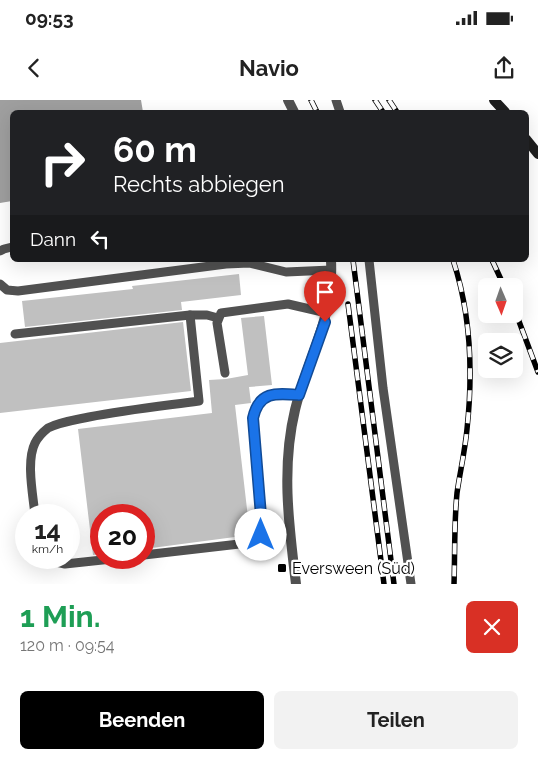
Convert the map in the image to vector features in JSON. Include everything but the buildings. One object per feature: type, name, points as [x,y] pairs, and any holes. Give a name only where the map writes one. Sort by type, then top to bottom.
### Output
[{"type":"main road","points":[[494,100],[503,110]]},
{"type":"main road","points":[[529,143],[538,154]]},
{"type":"street","points":[[296,584],[286,486],[288,447],[304,377],[319,341],[330,297],[331,265]]},
{"type":"lane","points":[[0,284],[7,290],[18,291],[234,262],[249,263],[286,272],[331,265]]},
{"type":"lane","points":[[369,262],[383,388],[411,584]]},
{"type":"lane","points":[[224,373],[217,323],[221,313],[288,304],[326,313]]},
{"type":"lane","points":[[15,334],[190,315],[207,315],[218,318]]},
{"type":"lane","points":[[34,504],[32,454],[35,443],[42,432],[64,422],[103,414],[199,401],[190,315]]},
{"type":"lane","points":[[155,554],[248,543],[257,540],[261,535],[262,528],[253,418],[256,407],[271,394],[299,395]]},
{"type":"shaded area","points":[[0,100],[141,100],[143,110],[10,110],[10,201],[0,203]]},
{"type":"railway","points":[[311,100],[316,110]]},
{"type":"railway","points":[[375,100],[382,110]]},
{"type":"railway","points":[[389,100],[396,110]]},
{"type":"railway","points":[[353,262],[394,584]]},
{"type":"railway","points":[[454,262],[464,301],[470,365],[467,429],[456,504],[454,584]]},
{"type":"railway","points":[[493,262],[500,278]]},
{"type":"railway","points":[[348,304],[384,584]]},
{"type":"railway","points":[[520,323],[538,372]]},
{"type":"place","name":"Eversween (Süd)","points":[[282,568]]},
{"type":"route","points":[[261,535],[253,418],[256,407],[271,394],[299,395],[325,322]]}]
